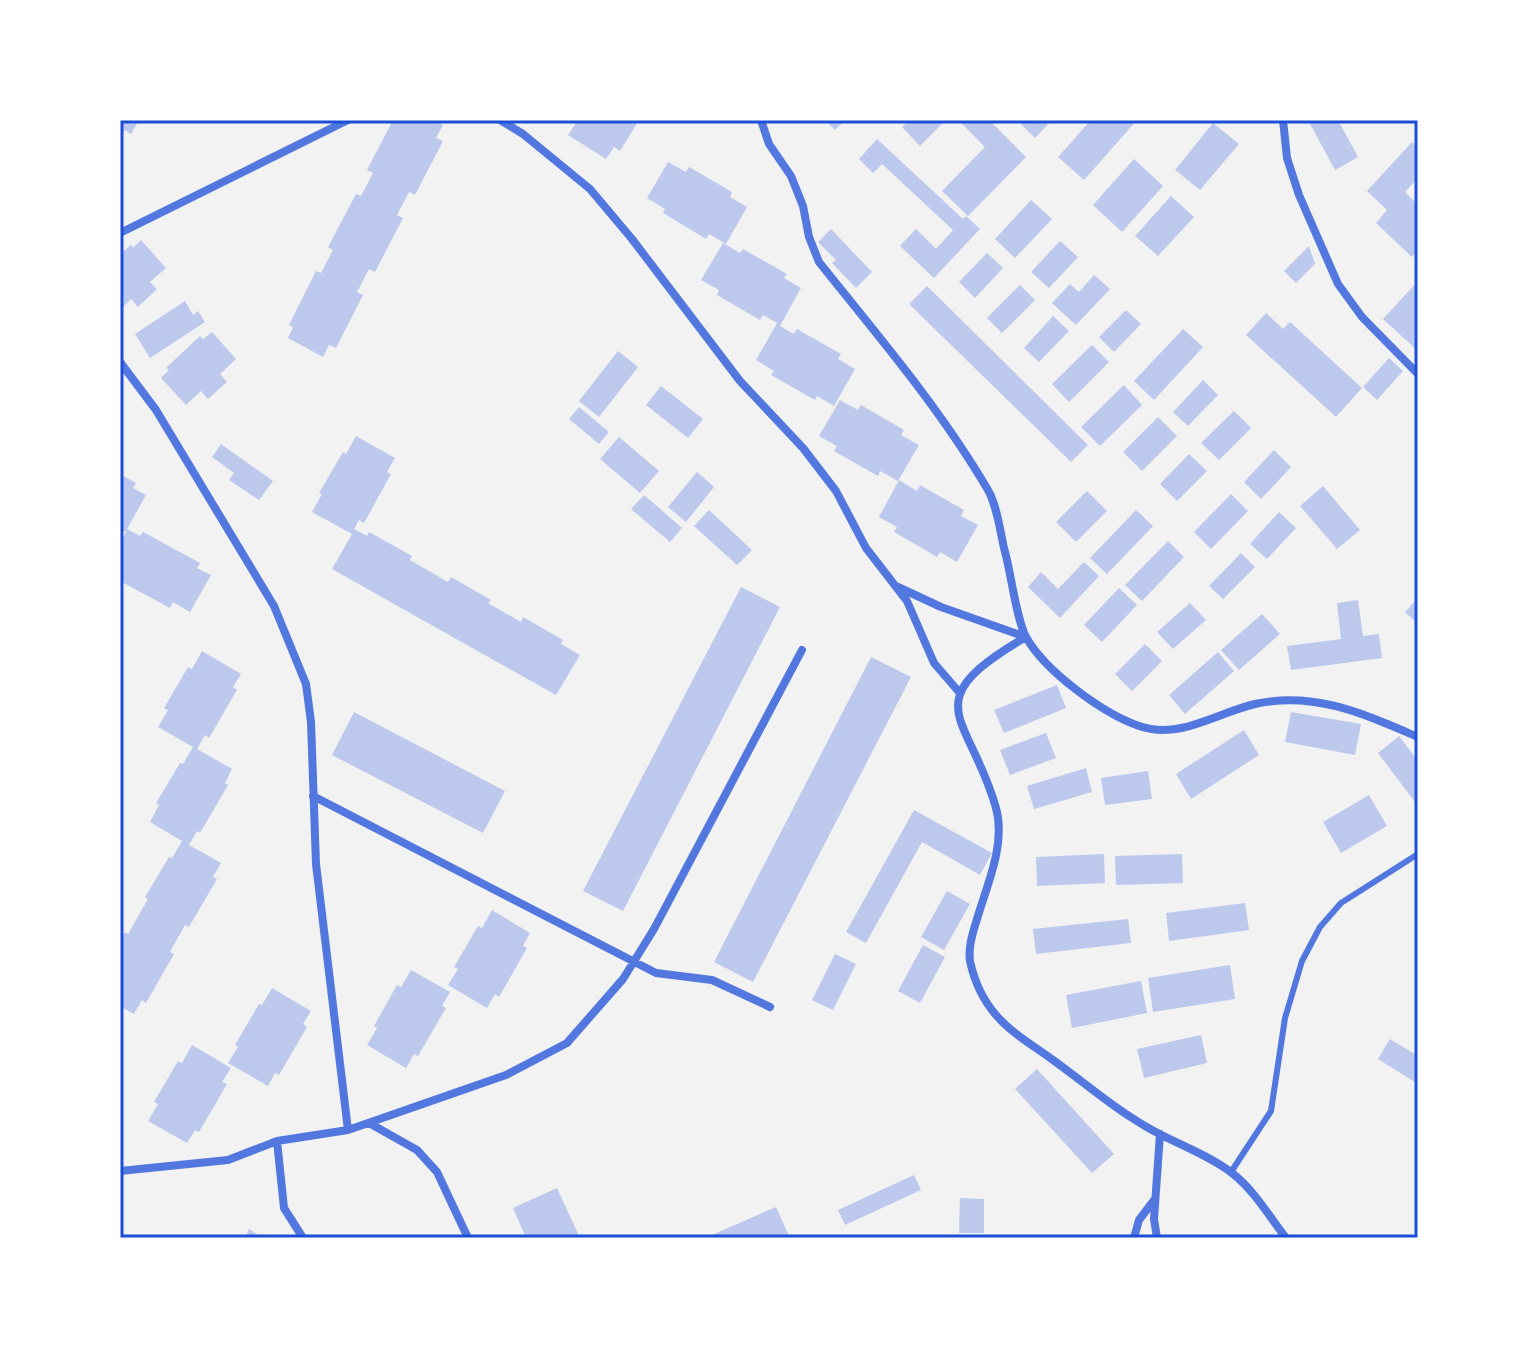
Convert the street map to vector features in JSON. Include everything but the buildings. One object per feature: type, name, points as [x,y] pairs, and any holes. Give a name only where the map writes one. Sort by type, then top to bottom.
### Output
[{"type":"street","points":[[120,233],[348,120]]},
{"type":"street","points":[[500,120],[523,134],[590,189],[740,381],[803,448],[836,491],[866,548],[907,601],[934,663],[959,692]]},
{"type":"street","points":[[761,120],[769,144],[791,176],[819,262],[930,401],[990,494],[1026,637],[1048,663],[1076,689],[1102,707],[1138,726],[1167,732],[1255,704],[1310,699],[1361,712],[1418,737]]},
{"type":"street","points":[[1283,120],[1287,158],[1299,195],[1338,284],[1362,317],[1418,374]]},
{"type":"street","points":[[120,362],[156,410],[274,606],[306,684],[311,722],[316,864],[348,1130]]},
{"type":"street","points":[[894,584],[941,607],[1026,637]]},
{"type":"street","points":[[1026,637],[1002,650],[974,672],[959,692],[956,713],[992,794],[998,818],[997,849],[971,939],[970,959],[983,998],[998,1018],[1030,1044],[1160,1134],[1231,1172],[1254,1195],[1286,1238]]},
{"type":"street","points":[[120,1171],[228,1160],[277,1141],[348,1130],[506,1075],[567,1043],[623,979],[654,929],[802,650]]},
{"type":"street","points":[[313,796],[656,973],[712,980],[770,1007]]},
{"type":"street","points":[[369,1123],[417,1150],[437,1172],[468,1238]]},
{"type":"street","points":[[1157,1238],[1155,1198],[1160,1134]]},
{"type":"street","points":[[277,1141],[284,1208],[303,1238]]},
{"type":"street","points":[[1134,1238],[1139,1220],[1155,1198]]},
{"type":"lane","points":[[1231,1172],[1271,1111],[1285,1018],[1302,961],[1320,927],[1341,903],[1418,854]]}]
